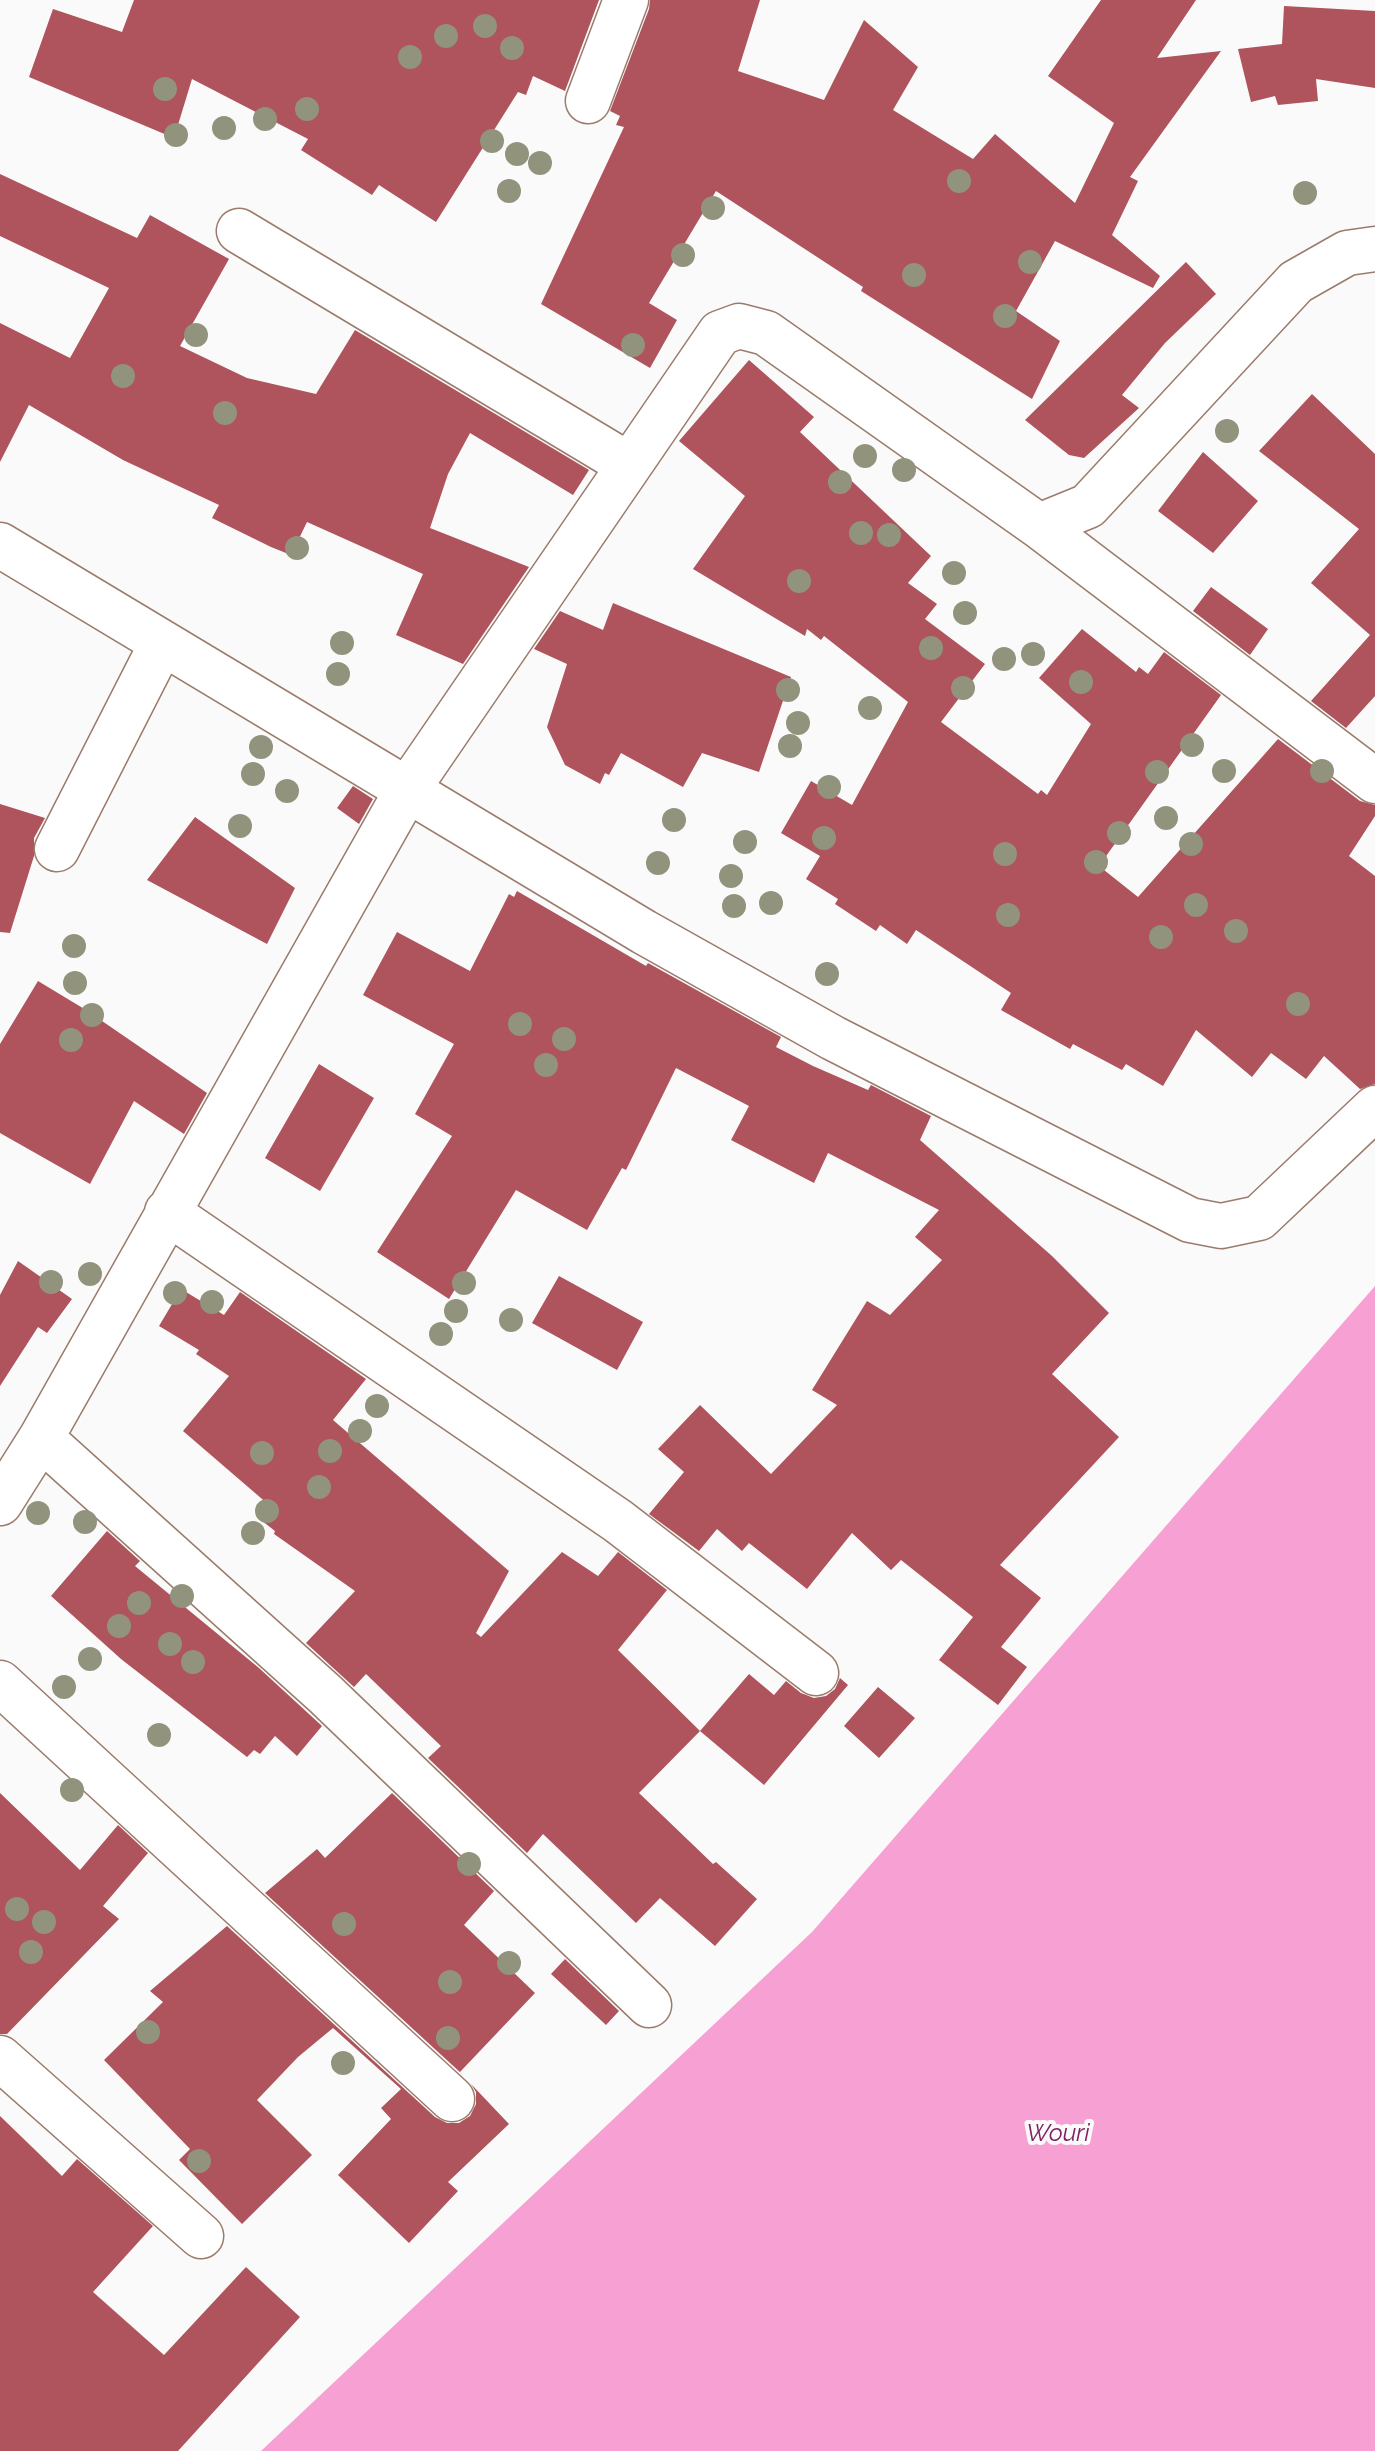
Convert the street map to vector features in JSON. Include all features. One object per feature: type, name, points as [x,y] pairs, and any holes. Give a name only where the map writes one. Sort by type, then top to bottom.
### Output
[{"type":"street","points":[[588,101],[626,0]]},
{"type":"street","points":[[239,231],[629,465]]},
{"type":"street","points":[[1039,526],[1088,506],[1296,282],[1347,253],[1375,249]]},
{"type":"street","points":[[0,1503],[41,1438],[407,790],[720,333],[739,326],[766,333],[1039,526],[1375,781]]},
{"type":"street","points":[[0,545],[644,932],[833,1038],[1190,1220],[1221,1226],[1259,1218],[1375,1108]]},
{"type":"street","points":[[57,849],[162,643]]},
{"type":"street","points":[[167,1212],[618,1521],[816,1673]]},
{"type":"street","points":[[41,1438],[325,1694],[649,2005]]},
{"type":"street","points":[[0,1683],[452,2099]]},
{"type":"street","points":[[0,2058],[201,2236]]},
{"type":"water","name":"Wouri","points":[[1375,1286],[1375,2451],[261,2451],[812,1932]]},
{"type":"building","points":[[134,0],[599,0],[565,91],[533,76],[526,95],[518,92],[436,222],[379,185],[372,195],[301,150],[308,139],[192,79],[174,138],[29,77],[53,9],[122,32]]},
{"type":"building","points":[[650,0],[760,0],[738,71],[824,100],[864,20],[918,67],[893,110],[973,159],[995,134],[1075,203],[1114,123],[1048,76],[1101,0],[1196,0],[1157,58],[1221,51],[1130,177],[1138,181],[1112,235],[1160,276],[1153,288],[1055,241],[1016,311],[1060,341],[1032,399],[861,291],[863,287],[716,191],[649,303],[677,320],[650,368],[541,304],[624,127],[616,125],[620,116],[610,111]]},
{"type":"building","points":[[1284,6],[1375,11],[1375,88],[1316,79],[1318,101],[1278,105],[1275,96],[1251,102],[1238,49],[1282,44]]},
{"type":"building","points":[[0,174],[137,238],[150,215],[229,259],[180,346],[247,378],[316,394],[355,330],[589,470],[573,495],[470,433],[448,474],[430,528],[529,567],[463,664],[396,635],[423,574],[307,522],[291,555],[271,547],[212,518],[219,505],[123,460],[29,405],[0,462],[0,323],[70,358],[109,288],[0,236]]},
{"type":"building","points":[[1186,262],[1216,294],[1165,343],[1122,395],[1139,408],[1084,458],[1069,455],[1025,420]]},
{"type":"building","points":[[749,360],[814,417],[800,432],[931,556],[908,583],[937,604],[925,619],[985,664],[941,722],[1038,794],[1041,790],[1047,795],[1091,724],[1039,678],[1082,629],[1136,672],[1139,667],[1148,674],[1164,652],[1221,695],[1099,866],[1138,897],[1278,739],[1360,801],[1375,805],[1375,816],[1349,856],[1375,876],[1375,1084],[1360,1089],[1324,1056],[1306,1079],[1271,1053],[1252,1077],[1196,1030],[1163,1086],[1126,1064],[1122,1070],[1073,1044],[1070,1049],[1001,1010],[1011,993],[916,930],[907,944],[880,925],[876,931],[835,904],[838,899],[806,879],[820,856],[781,833],[811,781],[852,805],[908,702],[824,636],[821,640],[807,629],[805,636],[693,569],[745,496],[679,441]]},
{"type":"building","points":[[1312,394],[1375,454],[1375,696],[1346,728],[1311,701],[1370,635],[1311,583],[1359,529],[1259,451]]},
{"type":"building","points":[[1203,452],[1258,501],[1213,553],[1158,511]]},
{"type":"building","points":[[1211,587],[1268,629],[1250,655],[1193,611]]},
{"type":"building","points":[[613,603],[791,677],[759,772],[702,753],[683,787],[621,753],[609,775],[605,773],[600,784],[565,765],[547,727],[567,664],[534,649],[560,611],[603,630]]},
{"type":"building","points":[[353,786],[373,799],[359,824],[337,808]]},
{"type":"building","points":[[0,804],[45,818],[34,838],[34,856],[10,933],[0,932]]},
{"type":"building","points":[[195,817],[295,888],[267,944],[147,880]]},
{"type":"building","points":[[517,891],[646,966],[648,963],[781,1037],[776,1047],[868,1090],[871,1085],[931,1116],[920,1140],[1052,1256],[1109,1313],[1052,1374],[1119,1437],[1000,1565],[1041,1598],[1001,1647],[1027,1667],[998,1705],[939,1660],[973,1617],[901,1560],[891,1570],[852,1533],[807,1589],[749,1543],[742,1551],[717,1529],[699,1551],[649,1514],[684,1472],[658,1449],[700,1405],[771,1474],[837,1405],[812,1390],[867,1301],[890,1315],[942,1260],[915,1237],[939,1210],[828,1153],[814,1183],[731,1140],[749,1106],[676,1068],[626,1170],[622,1168],[587,1230],[516,1190],[449,1299],[377,1252],[452,1136],[415,1114],[454,1044],[363,995],[397,932],[470,971],[509,894],[514,897]]},
{"type":"building","points":[[38,981],[207,1093],[184,1134],[134,1101],[90,1184],[0,1133],[0,1044]]},
{"type":"building","points":[[319,1064],[374,1098],[320,1191],[265,1158]]},
{"type":"building","points":[[18,1261],[72,1299],[47,1333],[38,1327],[0,1386],[0,1295]]},
{"type":"building","points":[[559,1276],[643,1322],[617,1370],[532,1323]]},
{"type":"building","points":[[181,1289],[224,1315],[240,1292],[366,1379],[333,1420],[509,1571],[476,1633],[481,1637],[562,1552],[598,1576],[618,1552],[667,1590],[618,1650],[700,1731],[639,1793],[713,1864],[716,1862],[757,1899],[715,1946],[660,1898],[636,1923],[543,1834],[527,1853],[428,1758],[441,1746],[366,1674],[354,1687],[306,1643],[355,1591],[274,1534],[275,1531],[257,1517],[269,1505],[183,1431],[229,1376],[196,1354],[199,1350],[159,1326]]},
{"type":"building","points":[[107,1531],[140,1561],[135,1566],[259,1668],[322,1726],[297,1756],[275,1736],[260,1754],[254,1750],[247,1757],[121,1659],[51,1596]]},
{"type":"building","points":[[749,1674],[774,1695],[786,1681],[801,1693],[814,1698],[826,1696],[835,1689],[840,1678],[848,1685],[764,1785],[700,1731]]},
{"type":"building","points":[[878,1687],[915,1718],[879,1758],[844,1726]]},
{"type":"building","points":[[0,1793],[80,1870],[118,1825],[148,1853],[103,1906],[119,1919],[7,2034],[0,2034]]},
{"type":"building","points":[[392,1793],[494,1891],[464,1925],[535,1993],[460,2072],[462,2074],[265,1893],[317,1849],[325,1858]]},
{"type":"building","points":[[227,1926],[435,2117],[447,2123],[459,2123],[470,2116],[476,2104],[476,2092],[471,2084],[509,2124],[448,2182],[458,2191],[409,2243],[338,2175],[391,2119],[381,2108],[401,2089],[333,2028],[298,2057],[257,2100],[312,2155],[242,2224],[179,2160],[190,2149],[104,2060],[163,2002],[150,1991]]},
{"type":"building","points":[[565,1959],[619,2011],[606,2025],[551,1974]]},
{"type":"building","points":[[0,2116],[62,2176],[77,2159],[153,2226],[93,2292],[164,2355],[246,2267],[300,2317],[178,2451],[0,2451]]}]
